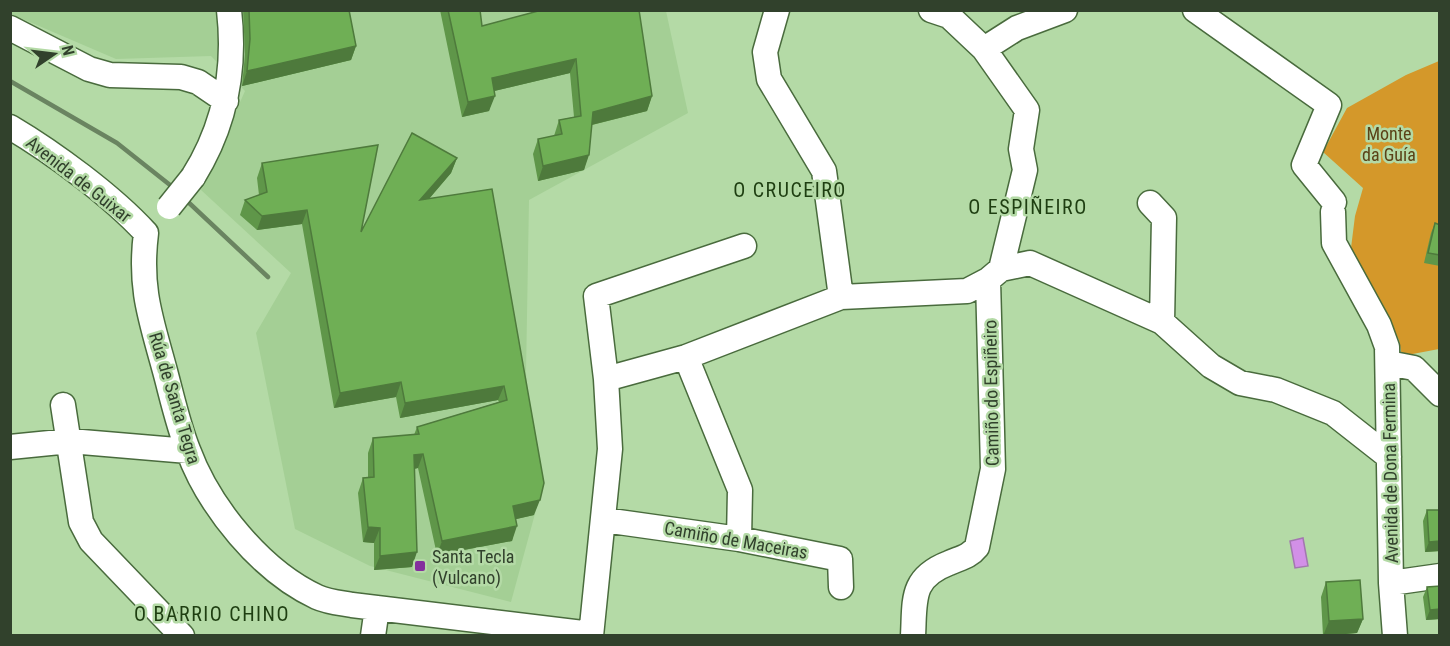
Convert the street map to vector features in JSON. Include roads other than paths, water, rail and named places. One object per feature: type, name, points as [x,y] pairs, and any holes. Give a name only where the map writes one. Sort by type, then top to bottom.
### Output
[{"type":"street","points":[[146,233],[193,177],[213,143],[226,101],[231,60],[229,10]]},
{"type":"street","points":[[777,10],[765,52],[769,79],[824,171],[841,297]]},
{"type":"street","name":"Camiño do Espiñeiro","points":[[913,636],[916,591],[922,578],[938,567],[970,555],[977,547],[993,469],[994,275],[1025,170],[1021,149],[1027,111],[984,49],[950,16],[931,10]]},
{"type":"street","points":[[984,49],[1017,28],[1065,10]]},
{"type":"street","name":"Avenida de Dona Fermina","points":[[1195,10],[1329,105],[1304,165],[1334,207],[1334,243],[1379,325],[1387,347],[1391,583],[1395,636]]},
{"type":"street","points":[[10,28],[89,69],[110,75],[181,76],[198,82],[226,101]]},
{"type":"street","name":"Avenida de Guixar","points":[[10,127],[51,154],[131,216],[146,233]]},
{"type":"street","points":[[1150,203],[1164,218],[1162,322]]},
{"type":"street","name":"Rúa de Santa Tegra","points":[[146,233],[142,267],[145,298],[188,451],[214,504],[241,537],[286,579],[319,598],[489,629],[591,635]]},
{"type":"street","points":[[591,635],[610,449],[606,378],[596,296],[744,246]]},
{"type":"street","points":[[606,378],[686,357],[841,297],[967,291],[994,275],[1030,263],[1162,322],[1211,366],[1240,382],[1276,390],[1333,413],[1389,457]]},
{"type":"street","points":[[686,357],[740,490],[739,539]]},
{"type":"street","name":"Avenida de Dona Fermina","points":[[1388,363],[1414,368],[1440,394]]},
{"type":"street","points":[[63,405],[81,522],[91,541],[182,636]]},
{"type":"street","points":[[10,447],[70,441],[188,451]]},
{"type":"street","name":"Camiño de Maceiras","points":[[604,520],[739,539],[840,559],[841,587]]},
{"type":"street","name":"Avenida de Dona Fermina","points":[[1391,583],[1440,576]]},
{"type":"street","points":[[373,636],[377,608]]},
{"type":"railway","points":[[10,81],[117,143],[170,185],[268,277]]},
{"type":"place","name":"Santa Tecla (Vulcano)","points":[[420,566]]},
{"type":"district","name":"O CRUCEIRO","points":[[790,190]]},
{"type":"district","name":"O ESPIÑEIRO","points":[[1028,207]]},
{"type":"district","name":"O BARRIO CHINO","points":[[212,614]]},
{"type":"park label","name":"Monte da Guía","points":[[1389,143]]}]
